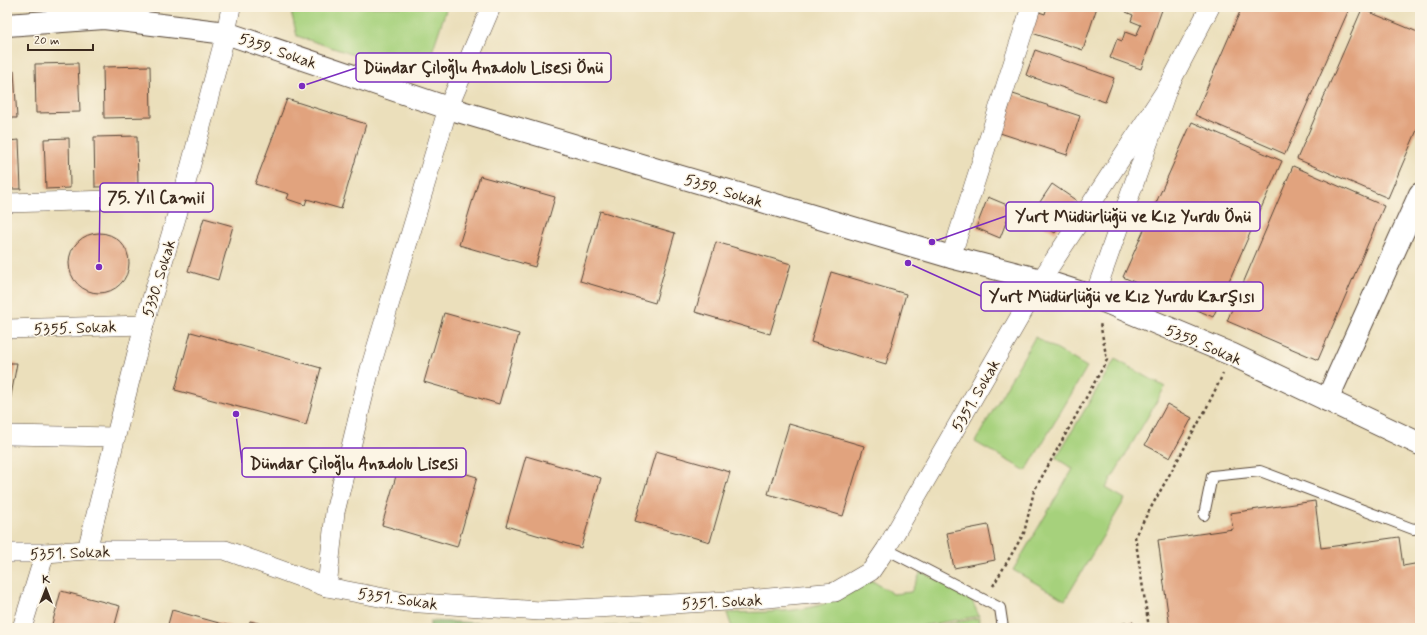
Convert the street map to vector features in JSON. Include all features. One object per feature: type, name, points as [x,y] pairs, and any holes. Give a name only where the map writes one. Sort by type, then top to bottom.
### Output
[{"type":"street","name":"5330. Sokak","points":[[87,550],[144,325],[182,198],[226,33],[231,7]]},
{"type":"street","points":[[327,587],[335,512],[370,370],[448,108],[491,7]]},
{"type":"street","points":[[951,258],[1031,7]]},
{"type":"street","points":[[1094,297],[1168,87],[1210,7]]},
{"type":"street","name":"5359. Sokak","points":[[7,25],[104,18],[226,33],[448,108],[951,258],[1040,280],[1094,297],[1232,355],[1420,444]]},
{"type":"street","name":"5351. Sokak","points":[[7,554],[87,550],[225,550],[327,587],[404,602],[540,611],[746,600],[835,592],[871,571],[886,549],[1040,280],[1168,87]]},
{"type":"street","points":[[1327,400],[1420,194]]},
{"type":"street","points":[[7,203],[182,198]]},
{"type":"street","name":"5355. Sokak","points":[[7,329],[144,325]]},
{"type":"street","points":[[7,435],[115,437]]},
{"type":"street","points":[[22,628],[45,553]]},
{"type":"lane","points":[[1204,515],[1212,476],[1260,471],[1413,529],[1420,528]]},
{"type":"lane","points":[[886,549],[1000,608],[1003,628]]},
{"type":"path","points":[[984,600],[1024,533],[1034,491],[1107,360],[1094,297]]},
{"type":"path","points":[[1149,628],[1135,536],[1204,413],[1232,355]]},
{"type":"green space","points":[[290,7],[447,7],[426,70],[411,74],[297,36]]},
{"type":"green space","points":[[1035,337],[1087,367],[1026,471],[975,442]]},
{"type":"green space","points":[[1115,359],[1165,387],[1106,488],[1125,499],[1065,600],[1013,570],[1073,469],[1056,458]]},
{"type":"green space","points":[[921,572],[969,594],[979,616],[910,628],[732,628],[727,613],[781,611],[812,607],[835,600],[871,580],[893,594],[911,592]]},
{"type":"green space","points":[[979,618],[981,628],[926,628]]},
{"type":"green space","points":[[430,621],[532,625],[660,627],[660,628],[430,628]]},
{"type":"building","points":[[1047,7],[1097,7],[1083,50],[1029,32],[1036,11],[1045,14]]},
{"type":"building","points":[[1128,7],[1163,7],[1141,69],[1110,58],[1117,39],[1122,41],[1125,32],[1136,36],[1141,25],[1131,21],[1133,15],[1126,12]]},
{"type":"building","points":[[1242,7],[1350,7],[1285,154],[1195,115]]},
{"type":"building","points":[[1362,9],[1420,33],[1420,123],[1388,198],[1297,159]]},
{"type":"building","points":[[1035,50],[1114,78],[1105,102],[1026,75]]},
{"type":"building","points":[[78,63],[80,112],[36,113],[35,64]]},
{"type":"building","points":[[150,66],[151,117],[104,118],[103,67]]},
{"type":"building","points":[[7,71],[14,71],[17,118],[7,118]]},
{"type":"building","points":[[1013,94],[1080,116],[1067,155],[1000,133]]},
{"type":"building","points":[[287,99],[366,124],[341,209],[307,199],[305,205],[287,199],[289,194],[255,184]]},
{"type":"building","points":[[1192,122],[1282,161],[1213,317],[1123,277]]},
{"type":"building","points":[[137,136],[138,186],[95,187],[94,137]]},
{"type":"building","points":[[69,138],[70,188],[46,189],[44,139]]},
{"type":"building","points":[[19,140],[21,189],[7,189],[7,141]]},
{"type":"building","points":[[1293,166],[1384,206],[1318,360],[1227,321]]},
{"type":"building","points":[[480,176],[555,197],[535,267],[459,245]]},
{"type":"building","points":[[1052,184],[1077,201],[1055,233],[1030,217]]},
{"type":"building","points":[[988,197],[1012,207],[1000,238],[976,228]]},
{"type":"building","points":[[600,211],[675,233],[655,303],[580,281]]},
{"type":"building","points":[[204,218],[233,226],[218,280],[188,271]]},
{"type":"building","points":[[93,233],[105,233],[121,241],[127,251],[129,263],[127,275],[121,285],[105,293],[93,293],[77,285],[69,269],[69,257],[77,241]]},
{"type":"building","points":[[716,242],[791,264],[770,334],[695,312]]},
{"type":"building","points":[[831,272],[906,294],[886,364],[811,342]]},
{"type":"building","points":[[444,313],[519,334],[499,404],[424,382]]},
{"type":"building","points":[[191,332],[321,368],[306,425],[175,390]]},
{"type":"building","points":[[7,363],[17,363],[8,412],[7,412]]},
{"type":"building","points":[[1167,404],[1192,418],[1170,458],[1145,445]]},
{"type":"building","points":[[789,424],[864,446],[843,516],[768,494]]},
{"type":"building","points":[[656,451],[730,472],[710,542],[635,521]]},
{"type":"building","points":[[402,455],[477,477],[457,547],[382,525]]},
{"type":"building","points":[[526,456],[601,478],[581,548],[506,526]]},
{"type":"building","points":[[1315,501],[1321,548],[1399,537],[1403,566],[1420,563],[1420,628],[1170,628],[1158,540],[1233,529],[1230,513]]},
{"type":"building","points":[[988,525],[995,560],[954,568],[947,533]]},
{"type":"building","points":[[61,591],[120,606],[114,628],[51,628]]},
{"type":"building","points":[[172,610],[237,628],[167,628]]},
{"type":"building","points":[[250,621],[274,627],[274,628],[248,628]]},
{"type":"building","points":[[1133,622],[1133,628],[1095,628],[1095,627]]},
{"type":"place","name":"Dündar Çiloğlu Anadolu Lisesi Önü","points":[[302,86]]},
{"type":"place","name":"Yurt Müdürlüğü ve Kız Yurdu Önü","points":[[932,242]]},
{"type":"place","name":"Yurt Müdürlüğü ve Kız Yurdu Karşısı","points":[[908,263]]},
{"type":"place","name":"75. Yıl Camii","points":[[99,267]]},
{"type":"place","name":"Dündar Çiloğlu Anadolu Lisesi","points":[[236,414]]}]
